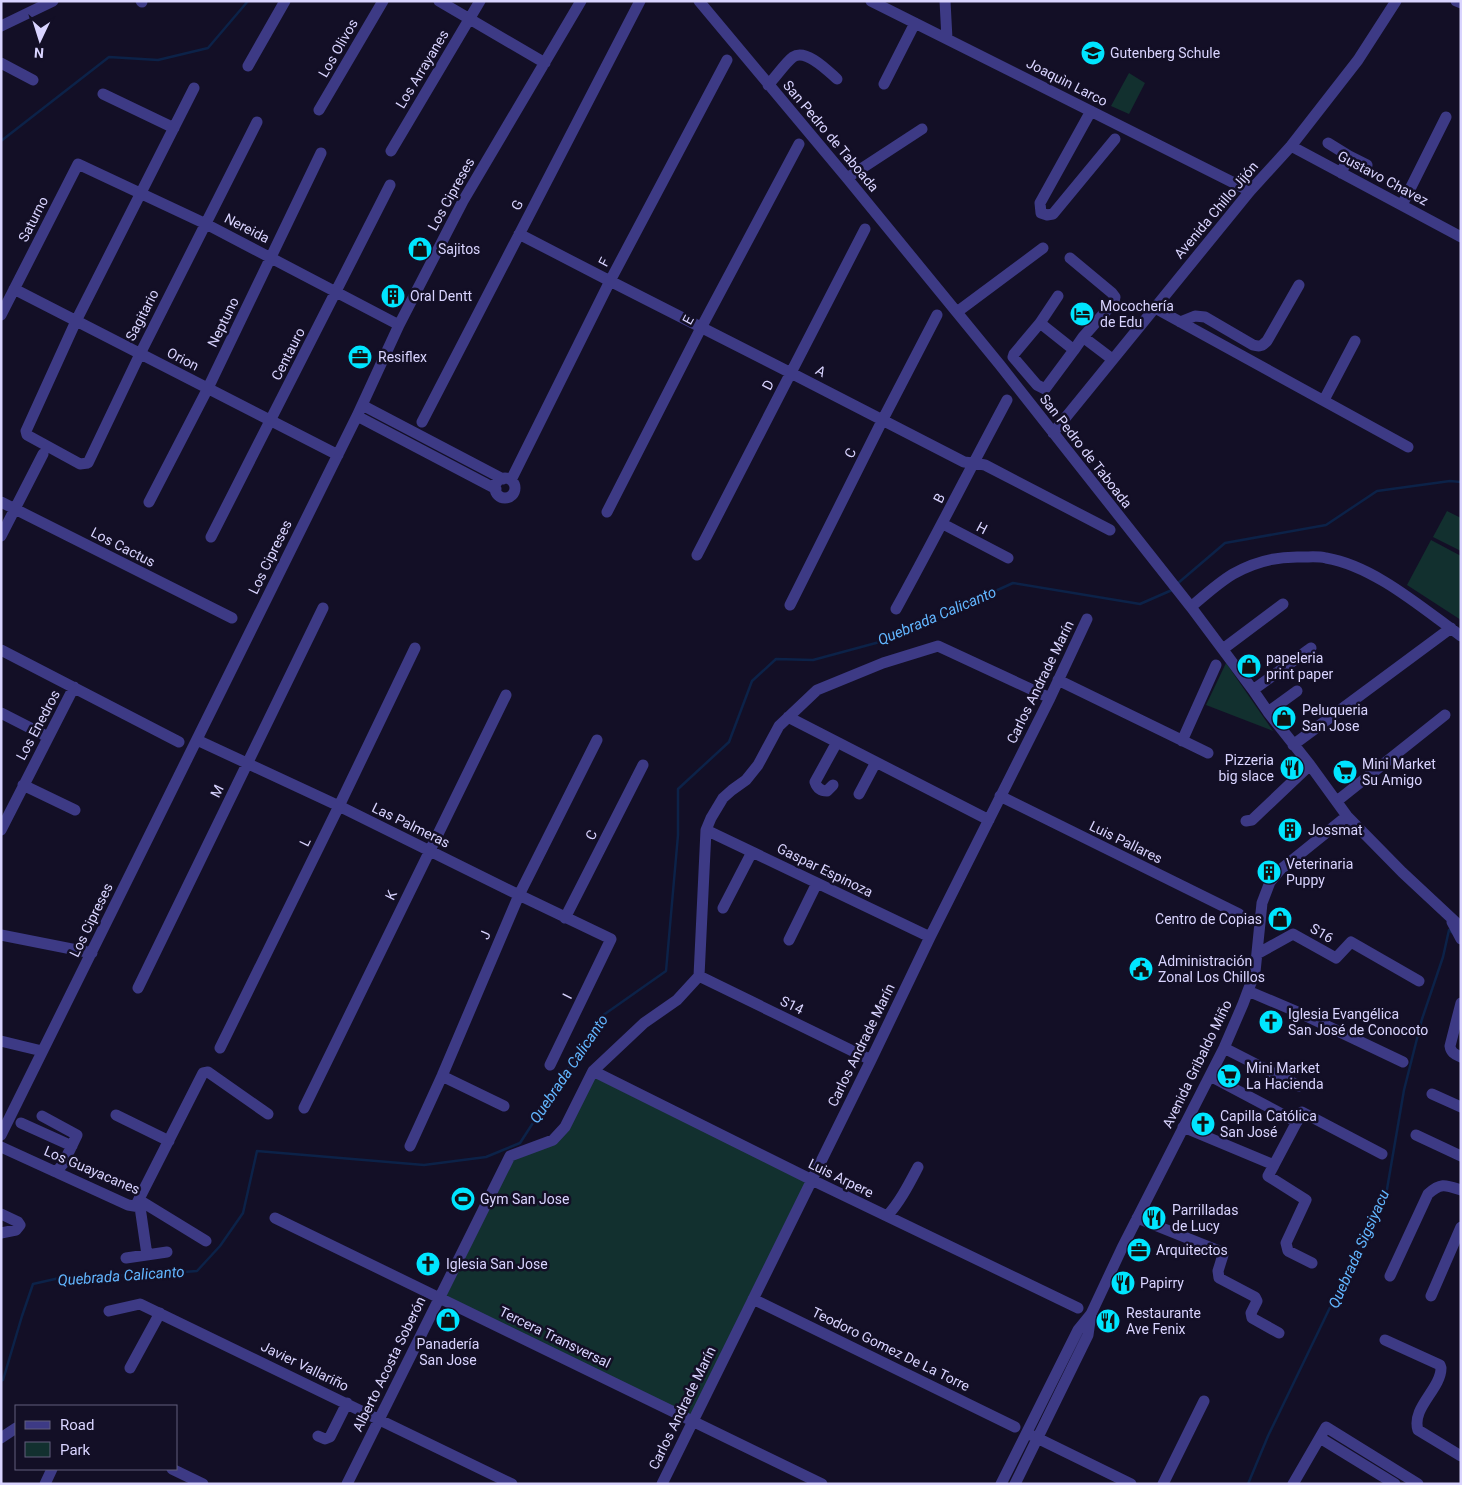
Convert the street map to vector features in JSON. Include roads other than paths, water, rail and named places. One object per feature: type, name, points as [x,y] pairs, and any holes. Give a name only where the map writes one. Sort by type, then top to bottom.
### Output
[{"type":"street","points":[[1,26],[53,1]]},
{"type":"street","points":[[248,66],[284,1]]},
{"type":"street","name":"Los Olivos","points":[[319,110],[383,1]]},
{"type":"street","points":[[439,1],[545,63]]},
{"type":"street","name":"Los Arrayanes","points":[[391,151],[480,1]]},
{"type":"street","name":"Los Cipreses","points":[[1,1135],[338,454],[399,325],[462,202],[581,1]]},
{"type":"street","name":"G","points":[[422,422],[640,1]]},
{"type":"street","name":"San Pedro de Taboada","points":[[699,1],[957,312],[1191,607],[1347,816],[1402,872],[1461,927]]},
{"type":"street","name":"Joaquìn Larco","points":[[871,1],[1250,191]]},
{"type":"street","points":[[945,1],[946,38]]},
{"type":"street","name":"Avenida Chillo Jijón","points":[[1053,433],[1250,191],[1292,146],[1358,60],[1396,1]]},
{"type":"street","points":[[1456,1],[1461,3]]},
{"type":"street","points":[[884,84],[915,23]]},
{"type":"street","points":[[768,85],[792,58],[798,55],[810,58],[837,79]]},
{"type":"street","name":"F","points":[[507,479],[727,60]]},
{"type":"street","points":[[1,63],[33,80]]},
{"type":"street","points":[[76,321],[194,88]]},
{"type":"street","points":[[102,94],[174,128]]},
{"type":"street","points":[[1091,111],[1040,203],[1041,213],[1053,214],[1115,139]]},
{"type":"street","points":[[1402,205],[1446,117]]},
{"type":"street","name":"Sagitario","points":[[76,321],[26,431],[27,435],[80,464],[88,463],[140,354],[257,122]]},
{"type":"street","points":[[847,178],[922,129]]},
{"type":"street","points":[[1328,143],[1367,165]]},
{"type":"street","name":"E","points":[[607,512],[701,328],[799,144]]},
{"type":"street","name":"Gustavo Chavez","points":[[1292,146],[1461,237]]},
{"type":"street","name":"Neptuno","points":[[149,502],[208,388],[322,153]]},
{"type":"street","points":[[1341,173],[1349,156]]},
{"type":"street","name":"Nereida","points":[[78,164],[206,224],[399,325]]},
{"type":"street","name":"Saturno","points":[[1,315],[78,164]]},
{"type":"street","name":"Centauro","points":[[211,537],[390,186]]},
{"type":"street","name":"D","points":[[697,555],[865,229]]},
{"type":"street","name":"A","points":[[520,234],[882,421],[964,462],[985,465],[1110,530]]},
{"type":"street","points":[[957,312],[1043,248]]},
{"type":"street","points":[[1058,296],[1040,323],[1014,354],[1013,358],[1037,385],[1045,389],[1084,337],[1114,302],[1115,298],[1112,293],[1070,258]]},
{"type":"street","points":[[1180,322],[1195,316],[1205,317],[1253,345],[1263,346],[1268,342],[1298,285]]},
{"type":"street","name":"Orion","points":[[14,289],[338,454]]},
{"type":"street","points":[[1155,308],[1408,446]]},
{"type":"street","name":"C","points":[[790,605],[937,314]]},
{"type":"street","points":[[1040,323],[1074,350]]},
{"type":"street","points":[[1084,337],[1112,359]]},
{"type":"street","points":[[1324,400],[1355,341]]},
{"type":"street","name":"B","points":[[896,609],[1008,400]]},
{"type":"street","points":[[359,411],[507,479],[514,483],[515,489],[513,494],[510,497],[504,498],[500,496],[496,488],[359,411]]},
{"type":"street","points":[[1,536],[43,454]]},
{"type":"street","points":[[496,488],[498,482],[507,479]]},
{"type":"street","name":"Los Cactus","points":[[1,502],[232,618]]},
{"type":"street","name":"H","points":[[943,524],[1008,558]]},
{"type":"street","points":[[1191,607],[1217,585],[1248,566],[1289,556],[1325,558],[1362,570],[1402,593],[1461,636]]},
{"type":"street","points":[[1223,650],[1283,604]]},
{"type":"street","name":"M","points":[[138,988],[323,608]]},
{"type":"street","name":"Carlos Andrade Marín","points":[[662,1484],[930,937],[1050,698],[1087,619]]},
{"type":"street","points":[[1293,744],[1451,628]]},
{"type":"street","points":[[593,1071],[644,1023],[677,1000],[699,976],[706,830],[723,798],[746,780],[758,765],[779,726],[816,690],[883,663],[938,646],[1050,698]]},
{"type":"street","name":"L","points":[[220,1048],[415,648]]},
{"type":"street","points":[[1253,690],[1311,648]]},
{"type":"street","points":[[1,650],[179,742]]},
{"type":"street","points":[[1182,741],[1216,665]]},
{"type":"street","points":[[1058,680],[1208,753]]},
{"type":"street","name":"Los Enedros","points":[[1,830],[74,687]]},
{"type":"street","points":[[1268,712],[1297,691]]},
{"type":"street","name":"K","points":[[304,1108],[506,695]]},
{"type":"street","points":[[1,713],[48,737]]},
{"type":"street","points":[[1337,801],[1445,715]]},
{"type":"street","points":[[788,717],[876,762],[914,787],[989,820]]},
{"type":"street","name":"Las Palmeras","points":[[197,740],[339,806],[611,939]]},
{"type":"street","name":"J","points":[[410,1146],[442,1076],[518,895],[597,740]]},
{"type":"street","points":[[833,785],[827,791],[822,791],[816,786],[815,782],[837,742]]},
{"type":"street","points":[[859,794],[876,762]]},
{"type":"street","name":"C","points":[[565,918],[643,765]]},
{"type":"street","points":[[1246,821],[1252,820],[1310,765]]},
{"type":"street","points":[[23,785],[75,810]]},
{"type":"street","name":"Luis Pallares","points":[[1000,796],[1238,914]]},
{"type":"street","name":"Avenida Gribaldo Miño","points":[[1002,1484],[1078,1330],[1091,1314],[1137,1218],[1224,1048],[1255,972],[1262,903],[1270,882],[1280,870],[1347,816]]},
{"type":"street","name":"Gaspar Espinoza","points":[[706,830],[930,937]]},
{"type":"street","points":[[723,908],[752,852]]},
{"type":"street","points":[[789,940],[817,883]]},
{"type":"street","name":"San Pedro de Taboada","points":[[1450,918],[1461,939]]},
{"type":"street","points":[[1,934],[92,953]]},
{"type":"street","name":"S16","points":[[1257,954],[1293,934],[1336,958],[1350,942],[1419,981]]},
{"type":"street","name":"I","points":[[550,1065],[611,939]]},
{"type":"street","name":"S14","points":[[699,976],[871,1060]]},
{"type":"street","points":[[1248,991],[1300,1013],[1403,1062]]},
{"type":"street","points":[[1461,1003],[1450,1046],[1454,1053],[1461,1057]]},
{"type":"street","points":[[1,1041],[42,1051]]},
{"type":"street","points":[[1224,1048],[1299,1086]]},
{"type":"street","name":"Luis Arpere","points":[[593,1071],[812,1180],[1078,1308]]},
{"type":"street","name":"Alberto Acosta Soberón","points":[[347,1484],[510,1156],[552,1140],[565,1127],[593,1071]]},
{"type":"street","name":"Los Guayacanes","points":[[1,1147],[128,1205],[139,1204],[204,1072],[208,1072],[268,1114]]},
{"type":"street","points":[[442,1076],[504,1106]]},
{"type":"street","points":[[1210,1076],[1297,1122]]},
{"type":"street","points":[[1432,1094],[1461,1107]]},
{"type":"street","points":[[1312,1263],[1288,1251],[1287,1248],[1287,1240],[1306,1200],[1268,1176],[1302,1112],[1382,1154]]},
{"type":"street","points":[[116,1115],[169,1141]]},
{"type":"street","points":[[42,1116],[77,1134],[63,1164],[56,1172]]},
{"type":"street","points":[[21,1122],[72,1146]]},
{"type":"street","points":[[1183,1128],[1274,1165]]},
{"type":"street","points":[[1416,1135],[1461,1156]]},
{"type":"street","points":[[887,1216],[899,1201],[918,1167]]},
{"type":"street","points":[[1390,1276],[1428,1194],[1436,1187],[1446,1185],[1461,1190]]},
{"type":"street","points":[[139,1204],[206,1241]]},
{"type":"street","points":[[139,1204],[147,1255]]},
{"type":"street","points":[[1,1214],[18,1222],[20,1225],[16,1230],[1,1233]]},
{"type":"street","name":"Tercera Transversal","points":[[275,1218],[822,1484]]},
{"type":"street","points":[[1137,1218],[1222,1252],[1223,1255],[1218,1271],[1219,1278],[1255,1297],[1257,1301],[1250,1313],[1252,1318],[1279,1333]]},
{"type":"street","points":[[1431,1296],[1461,1228]]},
{"type":"street","points":[[126,1258],[167,1252]]},
{"type":"street","name":"Teodoro Gomez De La Torre","points":[[753,1299],[1015,1427]]},
{"type":"street","name":"Javier Vallariño","points":[[109,1311],[138,1304],[512,1484]]},
{"type":"street","points":[[130,1368],[160,1314]]},
{"type":"street","name":"Avenida Gribaldo Miño","points":[[1015,1484],[1088,1335],[1091,1314]]},
{"type":"street","points":[[1385,1340],[1440,1365],[1442,1368],[1440,1376],[1428,1394],[1417,1417],[1416,1425],[1418,1430],[1461,1456]]},
{"type":"street","points":[[1163,1484],[1204,1402]]},
{"type":"street","points":[[318,1436],[325,1439],[330,1437],[347,1403]]},
{"type":"street","points":[[1293,1484],[1326,1427],[1418,1484]]},
{"type":"street","points":[[1,1438],[15,1429]]},
{"type":"street","points":[[1027,1433],[1131,1484]]},
{"type":"street","points":[[1320,1438],[1395,1484]]},
{"type":"street","points":[[44,1484],[51,1470]]},
{"type":"street","points":[[174,1470],[197,1482]]},
{"type":"waterway","points":[[1,141],[109,57],[158,60],[208,48],[248,1]]},
{"type":"waterway","points":[[1177,584],[1225,543],[1326,525],[1377,491],[1450,481],[1461,482]]},
{"type":"waterway","name":"Quebrada Calicanto","points":[[1,1381],[3,1380],[33,1284],[68,1276],[144,1275],[197,1271],[220,1246],[243,1213],[257,1151],[424,1165],[486,1157],[520,1143],[602,1016],[666,971],[678,835],[678,789],[729,742],[752,681],[776,659],[813,660],[887,640],[1013,583],[1140,604],[1172,590]]},
{"type":"waterway","name":"Quebrada Sigsiyacu","points":[[1248,1484],[1268,1436],[1386,1195],[1404,1090],[1422,1019],[1443,957],[1449,930],[1453,933]]},
{"type":"place","name":"Gutenberg Schule","points":[[1093,53]]},
{"type":"place","name":"Sajitos","points":[[420,249]]},
{"type":"place","name":"Oral Dentt","points":[[393,296]]},
{"type":"place","name":"Mocochería de Edu","points":[[1082,314]]},
{"type":"place","name":"Resiflex","points":[[360,357]]},
{"type":"place","name":"papeleria print paper","points":[[1249,666]]},
{"type":"place","name":"Peluqueria San Jose","points":[[1284,718]]},
{"type":"place","name":"Pizzeria big slace","points":[[1292,768]]},
{"type":"place","name":"Mini Market Su Amigo","points":[[1345,772]]},
{"type":"place","name":"Jossmat","points":[[1290,830]]},
{"type":"place","name":"Veterinaria Puppy","points":[[1269,872]]},
{"type":"place","name":"Centro de Copias","points":[[1280,919]]},
{"type":"place","name":"Administración Zonal Los Chillos","points":[[1141,969]]},
{"type":"place","name":"Iglesia Evangélica San José de Conocoto","points":[[1271,1022]]},
{"type":"place","name":"Mini Market La Hacienda","points":[[1229,1076]]},
{"type":"place","name":"Capilla Católica San José","points":[[1203,1124]]},
{"type":"place","name":"Gym San Jose","points":[[463,1199]]},
{"type":"place","name":"Parrilladas de Lucy","points":[[1154,1218]]},
{"type":"place","name":"Arquitectos","points":[[1139,1250]]},
{"type":"place","name":"Iglesia San Jose","points":[[428,1264]]},
{"type":"place","name":"Papirry","points":[[1123,1283]]},
{"type":"place","name":"Panadería San Jose","points":[[448,1320]]},
{"type":"place","name":"Restaurante Ave Fenix","points":[[1108,1321]]}]
